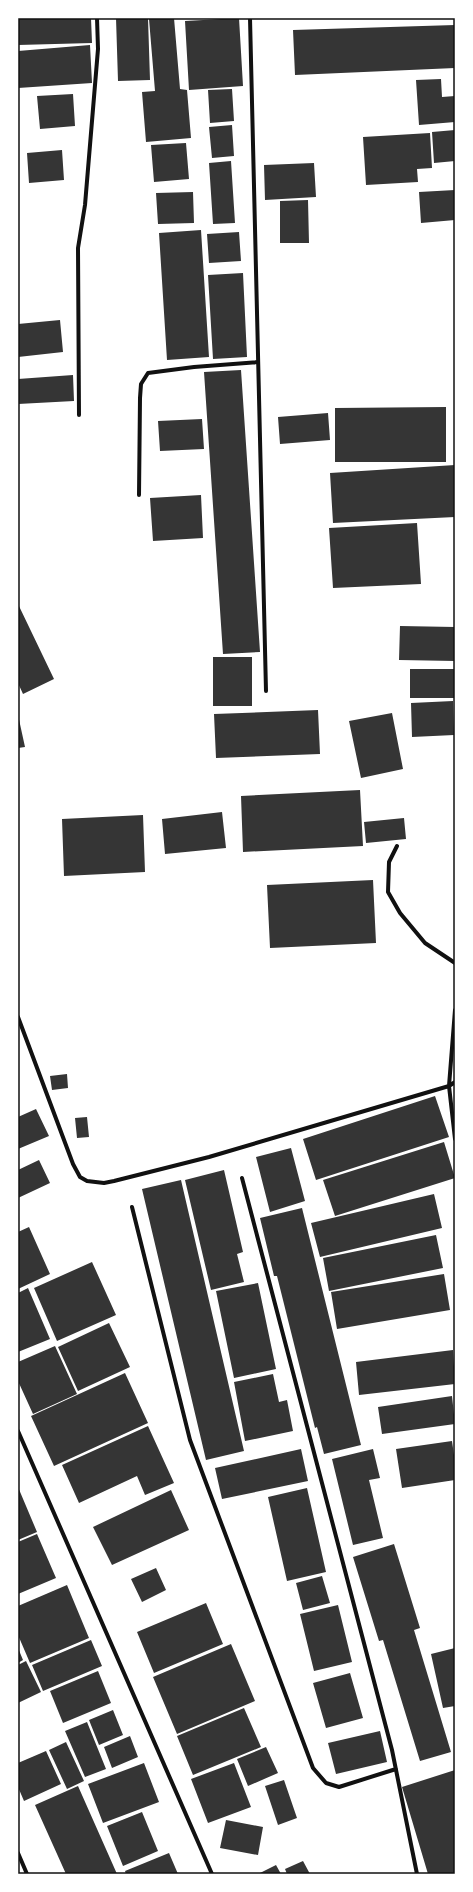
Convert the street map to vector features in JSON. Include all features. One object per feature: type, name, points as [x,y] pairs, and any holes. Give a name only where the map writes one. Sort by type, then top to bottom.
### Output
[{"type":"street","points":[[79,415],[78,248],[85,205],[98,49],[97,18]]},
{"type":"street","points":[[250,18],[266,692]]},
{"type":"street","points":[[139,495],[141,384],[148,374],[194,367],[258,362]]},
{"type":"street","points":[[397,846],[389,862],[388,892],[400,912],[425,943],[455,963]]},
{"type":"street","points":[[455,1010],[449,1086],[455,1139]]},
{"type":"street","points":[[18,1017],[73,1164],[80,1177],[93,1182],[114,1181],[209,1157],[300,1128],[449,1086],[455,1082]]},
{"type":"street","points":[[242,1178],[396,1769],[417,1874]]},
{"type":"street","points":[[132,1207],[190,1440],[313,1768],[326,1783],[339,1787],[396,1769]]},
{"type":"street","points":[[18,1430],[212,1874]]},
{"type":"street","points":[[18,1853],[27,1874]]},
{"type":"building","points":[[18,18],[91,18],[92,43],[18,45]]},
{"type":"building","points":[[116,18],[148,18],[150,80],[118,81]]},
{"type":"building","points":[[174,18],[180,89],[187,90],[191,138],[146,142],[142,92],[155,91],[149,19]]},
{"type":"building","points":[[239,18],[243,86],[189,90],[185,21]]},
{"type":"building","points":[[455,25],[455,68],[295,75],[293,30]]},
{"type":"building","points":[[90,45],[92,83],[18,88],[18,51]]},
{"type":"building","points":[[441,79],[442,97],[455,96],[455,122],[419,125],[416,80]]},
{"type":"building","points":[[232,89],[234,121],[210,123],[208,90]]},
{"type":"building","points":[[73,94],[75,126],[40,129],[37,96]]},
{"type":"building","points":[[232,125],[234,156],[212,158],[209,127]]},
{"type":"building","points":[[455,130],[455,161],[434,163],[432,132]]},
{"type":"building","points":[[430,133],[432,168],[417,169],[418,182],[366,185],[363,137]]},
{"type":"building","points":[[186,143],[189,179],[154,182],[151,145]]},
{"type":"building","points":[[62,150],[64,180],[29,183],[27,153]]},
{"type":"building","points":[[231,161],[235,223],[213,224],[209,163]]},
{"type":"building","points":[[314,163],[316,197],[265,200],[264,165]]},
{"type":"building","points":[[455,190],[455,220],[421,223],[419,192]]},
{"type":"building","points":[[193,192],[194,223],[158,224],[156,193]]},
{"type":"building","points":[[308,200],[309,243],[280,243],[280,201]]},
{"type":"building","points":[[201,230],[209,357],[167,360],[159,233]]},
{"type":"building","points":[[239,232],[241,261],[209,263],[207,234]]},
{"type":"building","points":[[243,273],[247,357],[213,359],[208,275]]},
{"type":"building","points":[[60,320],[63,352],[18,357],[18,324]]},
{"type":"building","points":[[241,370],[260,652],[223,654],[204,372]]},
{"type":"building","points":[[73,375],[74,401],[18,404],[18,379]]},
{"type":"building","points":[[446,407],[446,462],[335,462],[335,408]]},
{"type":"building","points":[[328,413],[330,440],[280,444],[278,417]]},
{"type":"building","points":[[202,419],[204,449],[160,451],[158,421]]},
{"type":"building","points":[[455,465],[455,517],[333,523],[330,473]]},
{"type":"building","points":[[201,495],[203,538],[153,541],[150,498]]},
{"type":"building","points":[[417,523],[421,584],[333,588],[329,528]]},
{"type":"building","points":[[18,604],[54,679],[23,694],[18,683]]},
{"type":"building","points":[[400,626],[455,627],[455,661],[399,660]]},
{"type":"building","points":[[213,657],[252,657],[252,706],[213,706]]},
{"type":"building","points":[[410,669],[455,669],[455,698],[410,698]]},
{"type":"building","points":[[453,701],[454,735],[412,737],[411,703]]},
{"type":"building","points":[[318,710],[320,754],[216,758],[214,714]]},
{"type":"building","points":[[392,713],[403,769],[361,778],[349,721]]},
{"type":"building","points":[[18,715],[25,747],[18,748]]},
{"type":"building","points":[[360,790],[363,846],[243,852],[241,796]]},
{"type":"building","points":[[222,812],[226,848],[165,854],[162,819]]},
{"type":"building","points":[[143,815],[145,872],[64,876],[62,819]]},
{"type":"building","points":[[404,818],[406,839],[366,843],[364,822]]},
{"type":"building","points":[[373,880],[376,943],[270,948],[267,885]]},
{"type":"building","points":[[67,1074],[68,1088],[52,1090],[50,1076]]},
{"type":"building","points":[[435,1096],[449,1137],[316,1180],[303,1139]]},
{"type":"building","points":[[36,1109],[49,1136],[18,1149],[18,1117]]},
{"type":"building","points":[[87,1117],[89,1137],[77,1138],[75,1118]]},
{"type":"building","points":[[444,1142],[455,1178],[335,1216],[323,1180]]},
{"type":"building","points":[[291,1148],[305,1201],[270,1212],[256,1157]]},
{"type":"building","points":[[39,1160],[50,1183],[18,1198],[18,1170]]},
{"type":"building","points":[[224,1170],[243,1252],[237,1254],[244,1282],[211,1290],[185,1180]]},
{"type":"building","points":[[181,1180],[244,1451],[206,1460],[142,1189]]},
{"type":"building","points":[[434,1194],[442,1228],[320,1257],[311,1223]]},
{"type":"building","points":[[302,1208],[361,1445],[324,1454],[317,1427],[315,1428],[277,1276],[274,1276],[260,1218]]},
{"type":"building","points":[[29,1227],[50,1274],[18,1289],[18,1232]]},
{"type":"building","points":[[436,1235],[443,1268],[329,1291],[323,1258]]},
{"type":"building","points":[[92,1262],[116,1315],[57,1341],[34,1288]]},
{"type":"building","points":[[444,1274],[450,1310],[337,1329],[331,1292]]},
{"type":"building","points":[[258,1283],[276,1369],[234,1378],[216,1291]]},
{"type":"building","points":[[28,1288],[50,1339],[18,1352],[18,1293]]},
{"type":"building","points":[[109,1323],[130,1367],[78,1391],[58,1347]]},
{"type":"building","points":[[55,1346],[77,1394],[33,1414],[18,1381],[18,1362]]},
{"type":"building","points":[[453,1350],[455,1384],[359,1395],[356,1362]]},
{"type":"building","points":[[125,1373],[148,1423],[54,1466],[31,1416]]},
{"type":"building","points":[[273,1374],[279,1402],[287,1400],[293,1431],[245,1441],[234,1382]]},
{"type":"building","points":[[452,1396],[455,1424],[382,1434],[378,1407]]},
{"type":"building","points":[[148,1426],[174,1483],[145,1495],[137,1476],[79,1503],[62,1465]]},
{"type":"building","points":[[452,1441],[455,1462],[455,1480],[402,1488],[396,1449]]},
{"type":"building","points":[[301,1449],[308,1481],[222,1499],[215,1468]]},
{"type":"building","points":[[373,1449],[380,1478],[369,1480],[383,1538],[353,1545],[332,1459]]},
{"type":"building","points":[[18,1487],[37,1532],[18,1540]]},
{"type":"building","points":[[307,1488],[326,1572],[287,1581],[268,1497]]},
{"type":"building","points":[[171,1490],[189,1530],[112,1565],[93,1527]]},
{"type":"building","points":[[37,1534],[56,1578],[18,1594],[18,1542]]},
{"type":"building","points":[[394,1544],[420,1628],[414,1630],[451,1752],[420,1761],[383,1640],[379,1641],[353,1557]]},
{"type":"building","points":[[156,1568],[166,1590],[142,1602],[131,1579]]},
{"type":"building","points":[[322,1576],[330,1603],[303,1610],[296,1583]]},
{"type":"building","points":[[67,1585],[89,1638],[30,1663],[18,1635],[18,1606]]},
{"type":"building","points":[[206,1603],[223,1644],[154,1673],[137,1632]]},
{"type":"building","points":[[338,1605],[352,1662],[314,1671],[300,1614]]},
{"type":"building","points":[[91,1640],[102,1666],[43,1691],[32,1665]]},
{"type":"building","points":[[231,1644],[255,1701],[177,1734],[153,1677]]},
{"type":"building","points":[[18,1648],[23,1660],[18,1663]]},
{"type":"building","points":[[455,1648],[455,1706],[443,1708],[431,1654]]},
{"type":"building","points":[[26,1661],[41,1692],[18,1703],[18,1665]]},
{"type":"building","points":[[98,1671],[111,1703],[63,1723],[50,1691]]},
{"type":"building","points":[[350,1673],[363,1718],[326,1728],[313,1683]]},
{"type":"building","points":[[244,1708],[261,1747],[193,1775],[177,1736]]},
{"type":"building","points":[[113,1710],[123,1735],[99,1745],[89,1720]]},
{"type":"building","points":[[87,1722],[106,1769],[85,1777],[65,1731]]},
{"type":"building","points":[[380,1731],[387,1762],[336,1774],[328,1743]]},
{"type":"building","points":[[130,1736],[138,1757],[112,1768],[104,1747]]},
{"type":"building","points":[[66,1742],[84,1781],[67,1789],[49,1750]]},
{"type":"building","points":[[266,1747],[278,1773],[248,1786],[237,1759]]},
{"type":"building","points":[[46,1751],[61,1784],[24,1801],[18,1787],[18,1763]]},
{"type":"building","points":[[144,1763],[159,1802],[103,1823],[88,1784]]},
{"type":"building","points":[[234,1763],[251,1807],[208,1823],[191,1779]]},
{"type":"building","points":[[455,1770],[455,1873],[428,1874],[402,1787]]},
{"type":"building","points":[[284,1780],[297,1818],[278,1825],[265,1786]]},
{"type":"building","points":[[78,1786],[117,1874],[66,1874],[35,1805]]},
{"type":"building","points":[[142,1812],[158,1851],[123,1866],[107,1826]]},
{"type":"building","points":[[226,1820],[263,1827],[258,1855],[220,1848]]},
{"type":"building","points":[[169,1853],[178,1874],[126,1874],[125,1871]]},
{"type":"building","points":[[303,1861],[310,1874],[287,1874],[285,1869]]},
{"type":"building","points":[[276,1865],[281,1874],[258,1874]]}]
